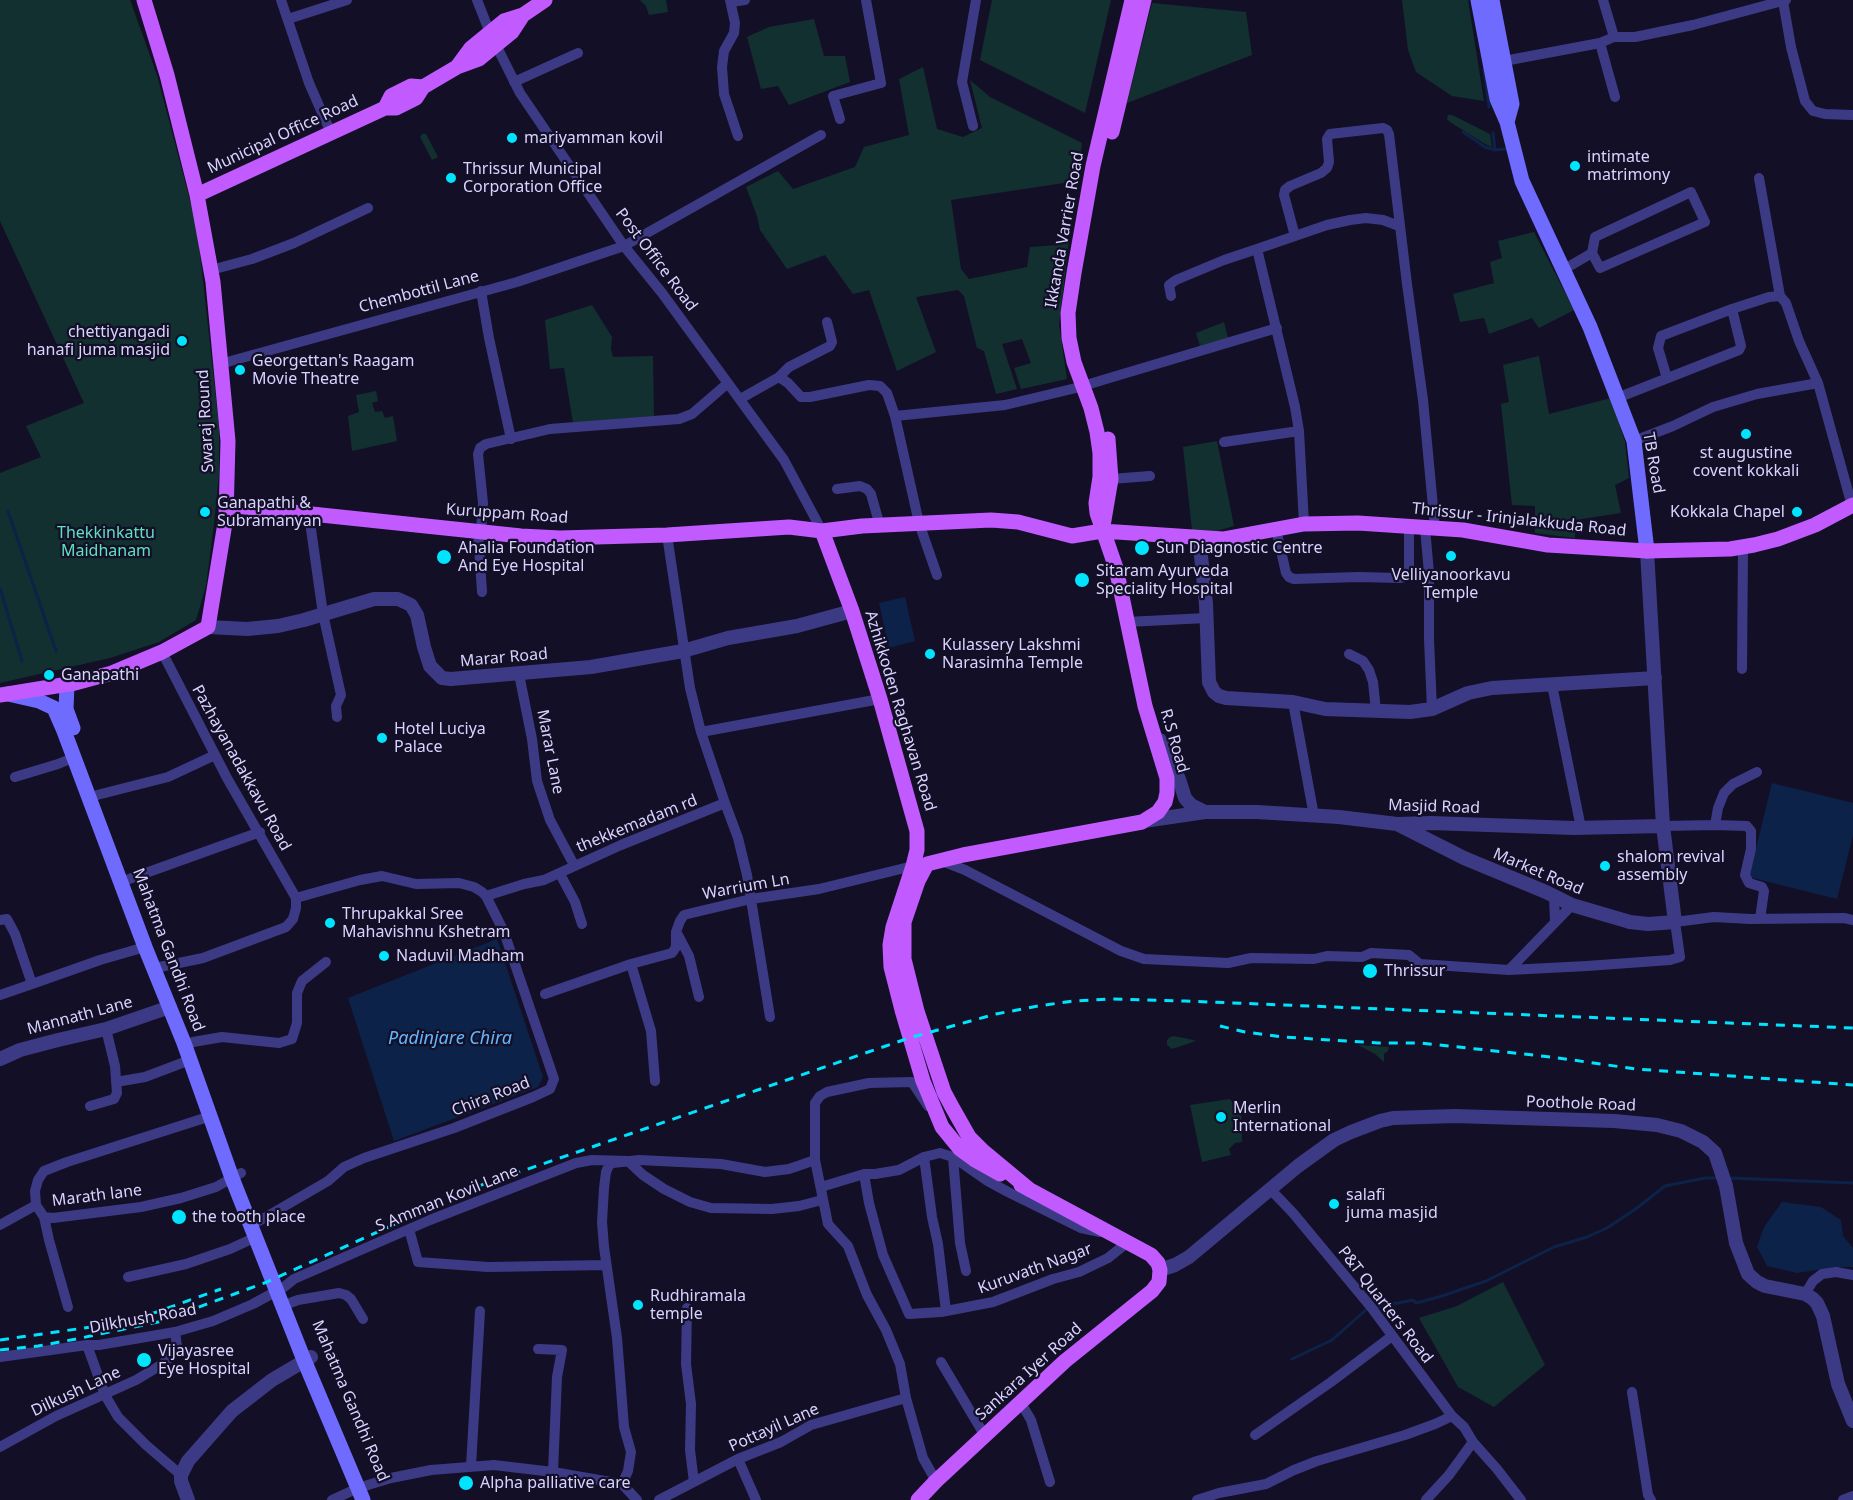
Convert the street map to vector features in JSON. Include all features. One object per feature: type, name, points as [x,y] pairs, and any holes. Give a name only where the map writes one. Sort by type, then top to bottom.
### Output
[{"type":"main road","name":"Swaraj Round","points":[[144,0],[167,75],[197,195],[211,270],[228,441],[226,505],[208,627]]},
{"type":"main road","name":"Municipal Office Road","points":[[197,195],[385,108],[391,96],[411,86],[423,87],[457,67],[471,48],[493,39],[504,21],[523,15],[545,0]]},
{"type":"main road","name":"Ikkanda Varrier Road","points":[[1102,531],[1111,479],[1107,429],[1100,405],[1074,362],[1069,338],[1068,313],[1093,166],[1132,0]]},
{"type":"main road","name":"Ikkanda Varrier Road","points":[[1102,531],[1096,503],[1100,477],[1097,432],[1086,385],[1079,339],[1079,314],[1083,274],[1102,170],[1144,0]]},
{"type":"main road","name":"TB Road","points":[[1478,0],[1497,99],[1507,122],[1522,182],[1590,327],[1634,441],[1647,551]]},
{"type":"main road","points":[[1492,0],[1512,104],[1507,122]]},
{"type":"main road","name":"Kuruppam Road","points":[[226,505],[521,536],[560,538],[667,535],[789,527],[822,531],[919,523]]},
{"type":"main road","name":"Thrissur - Irinjalakkuda Road","points":[[919,523],[1008,521],[1072,536],[1102,531],[1223,539],[1304,524],[1358,523],[1463,530],[1548,545],[1647,551],[1719,550],[1743,547],[1799,532],[1852,505]]},
{"type":"main road","name":"Azhikkoden Raghavan Road","points":[[822,531],[852,611],[880,699],[917,831],[917,850],[927,864],[893,927],[890,945],[891,967],[918,1066],[942,1127],[960,1149],[975,1160],[1030,1190]]},
{"type":"main road","name":"R.S Road","points":[[1102,531],[1116,568],[1150,722],[1167,778],[1168,788],[1161,808],[1142,822]]},
{"type":"main road","points":[[4,694],[67,684],[112,673],[162,652],[208,627]]},
{"type":"main road","name":"Mahatma Gandhi Road","points":[[67,684],[66,709],[174,1005],[190,1060],[211,1116],[259,1221],[266,1250]]},
{"type":"main road","name":"Mahatma Gandhi Road","points":[[4,694],[39,701],[54,708],[75,757],[145,947],[159,967]]},
{"type":"main road","points":[[927,864],[963,855],[1142,822]]},
{"type":"main road","points":[[917,831],[922,848],[930,857],[918,881],[904,922],[904,959],[917,1011],[944,1092],[961,1126],[983,1151],[1030,1190],[1151,1255],[1158,1263],[1160,1270]]},
{"type":"main road","name":"Mahatma Gandhi Road","points":[[174,1005],[193,1042],[256,1237],[266,1250]]},
{"type":"main road","points":[[266,1250],[279,1286]]},
{"type":"main road","name":"Sankara Iyer Road","points":[[918,1500],[1065,1361],[1152,1291],[1159,1282],[1160,1270]]},
{"type":"main road","name":"Mahatma Gandhi Road","points":[[279,1286],[290,1303],[308,1359]]},
{"type":"main road","name":"Mahatma Gandhi Road","points":[[279,1286],[364,1493]]},
{"type":"street","points":[[281,0],[309,83],[331,132]]},
{"type":"street","points":[[288,19],[347,0]]},
{"type":"street","name":"Post Office Road","points":[[477,0],[514,82],[624,246],[662,292],[784,460],[822,531]]},
{"type":"street","points":[[738,136],[724,94],[722,67],[724,51],[734,33],[735,23],[730,1],[745,0]]},
{"type":"street","points":[[840,119],[832,96],[881,83],[866,0]]},
{"type":"street","points":[[973,126],[962,82],[976,0]]},
{"type":"street","points":[[1603,0],[1614,38]]},
{"type":"street","points":[[1504,61],[1600,44],[1614,38],[1635,38],[1784,0],[1791,47],[1805,101],[1814,111],[1825,114],[1853,115]]},
{"type":"street","points":[[1600,44],[1615,97]]},
{"type":"street","points":[[514,82],[578,53]]},
{"type":"street","points":[[1296,236],[1284,195],[1285,190],[1327,168],[1329,162],[1327,139],[1330,134],[1383,128],[1387,130],[1423,400],[1430,528],[1429,639],[1432,709]]},
{"type":"street","name":"Chembottil Lane","points":[[220,364],[517,282],[624,246],[821,135]]},
{"type":"street","points":[[1759,178],[1780,296],[1786,303],[1799,342],[1818,383],[1852,505]]},
{"type":"street","points":[[1563,270],[1592,253],[1595,237],[1691,192],[1705,222],[1600,268],[1592,253]]},
{"type":"street","points":[[211,270],[252,260],[368,208]]},
{"type":"street","points":[[1171,296],[1169,285],[1176,280],[1224,260],[1327,225],[1366,218],[1383,220],[1399,226]]},
{"type":"street","points":[[1257,249],[1299,431],[1304,524]]},
{"type":"street","points":[[481,291],[511,439]]},
{"type":"street","points":[[1667,378],[1658,348],[1661,336],[1732,309],[1769,297],[1780,296]]},
{"type":"street","points":[[1617,398],[1739,350],[1741,346],[1732,309]]},
{"type":"street","points":[[740,399],[779,377],[789,367],[830,346],[832,342],[827,322]]},
{"type":"street","points":[[895,416],[1005,405],[1086,385],[1277,328]]},
{"type":"street","points":[[779,377],[801,397],[869,385],[880,386],[887,393],[895,416],[919,523],[937,575]]},
{"type":"street","points":[[482,592],[479,531],[483,503],[478,454],[480,448],[486,444],[550,429],[679,419],[692,414],[728,382]]},
{"type":"street","points":[[1634,441],[1713,407],[1757,394],[1818,383]]},
{"type":"street","points":[[1224,442],[1299,431]]},
{"type":"street","points":[[1111,479],[1150,476]]},
{"type":"street","points":[[837,489],[860,486],[867,489],[871,494],[880,526]]},
{"type":"street","points":[[309,515],[323,614],[341,694],[336,706],[337,717]]},
{"type":"street","points":[[1276,529],[1286,573],[1294,579],[1399,578],[1405,577],[1409,571],[1409,527]]},
{"type":"street","points":[[667,535],[690,688],[701,732],[738,838],[751,899],[770,1017]]},
{"type":"street","points":[[1199,537],[1209,682],[1219,696],[1293,702],[1325,709],[1410,712],[1432,709],[1468,693],[1492,688],[1655,678]]},
{"type":"street","points":[[1743,547],[1743,669]]},
{"type":"street","name":"TB Road","points":[[1647,551],[1663,826],[1675,922]]},
{"type":"street","name":"Marar Road","points":[[208,627],[247,629],[278,626],[374,599],[398,599],[411,605],[417,615],[423,647],[430,666],[442,678],[451,679],[519,675],[591,667],[683,651],[728,638],[797,626],[852,611]]},
{"type":"street","points":[[1127,622],[1206,618]]},
{"type":"street","name":"Pazhayanadakkavu Road","points":[[162,652],[215,755],[296,898]]},
{"type":"street","points":[[1349,654],[1363,662],[1369,670],[1373,682],[1376,711]]},
{"type":"street","name":"Marar Lane","points":[[519,675],[532,739],[537,780],[550,820],[574,866]]},
{"type":"street","points":[[1552,685],[1581,828]]},
{"type":"street","points":[[701,732],[880,699]]},
{"type":"street","points":[[1293,702],[1314,816]]},
{"type":"street","points":[[1150,722],[1172,762],[1185,798],[1191,805],[1204,812]]},
{"type":"street","points":[[98,795],[168,777],[215,755]]},
{"type":"street","points":[[15,777],[75,757]]},
{"type":"street","points":[[1715,825],[1724,793],[1733,784],[1758,772]]},
{"type":"street","name":"thekkemadam rd","points":[[486,896],[560,874],[574,866],[725,803]]},
{"type":"street","name":"Masjid Road","points":[[1142,822],[1204,812],[1314,816],[1396,824],[1581,828],[1663,826]]},
{"type":"street","name":"Market Road","points":[[1396,824],[1464,858],[1572,905],[1630,922],[1648,924],[1675,922]]},
{"type":"street","points":[[1663,826],[1747,826],[1751,831],[1751,849],[1745,875],[1749,883],[1762,887],[1764,891],[1760,919]]},
{"type":"street","points":[[129,879],[260,832]]},
{"type":"street","points":[[927,864],[965,870],[1121,951],[1144,959],[1228,963],[1251,958],[1314,959],[1327,956],[1362,957],[1371,953],[1408,955],[1420,964],[1509,969],[1670,960],[1680,957],[1675,922],[1714,917],[1844,918],[1853,920]]},
{"type":"street","name":"Warrium Ln","points":[[544,994],[631,964],[672,953],[676,947],[676,932],[684,915],[751,899],[819,890],[927,864]]},
{"type":"street","points":[[560,874],[575,902],[582,924]]},
{"type":"street","points":[[159,967],[203,958],[286,927],[293,919],[296,898],[360,880],[382,876],[416,884],[459,883],[474,887],[486,896]]},
{"type":"street","name":"Chira Road","points":[[259,1221],[328,1181],[344,1167],[454,1128],[550,1089],[554,1079],[551,1068],[504,932],[486,896]]},
{"type":"street","points":[[1554,896],[1555,922]]},
{"type":"street","points":[[1509,969],[1572,905]]},
{"type":"street","points":[[0,920],[7,919],[15,934],[32,984]]},
{"type":"street","points":[[676,932],[688,956],[699,997]]},
{"type":"street","points":[[0,995],[100,960],[145,947]]},
{"type":"street","points":[[193,1042],[222,1037],[279,1043],[292,1039],[297,1023],[297,993],[302,981],[326,962]]},
{"type":"street","points":[[631,964],[651,1031],[655,1081]]},
{"type":"street","name":"Mannath Lane","points":[[0,1059],[20,1050],[48,1042],[106,1029],[174,1005]]},
{"type":"street","points":[[90,1106],[114,1098],[117,1093],[115,1066],[106,1029]]},
{"type":"street","points":[[116,1082],[145,1077],[190,1060]]},
{"type":"street","points":[[936,1481],[923,1458],[906,1398],[900,1364],[886,1330],[867,1294],[848,1246],[828,1224],[815,1160],[815,1103],[827,1092],[869,1083],[912,1082],[942,1127]]},
{"type":"street","name":"Marath lane","points":[[211,1116],[44,1171],[35,1191],[36,1205],[44,1217],[53,1218],[141,1207],[207,1190],[237,1176]]},
{"type":"street","name":"Poothole Road","points":[[1160,1270],[1189,1257],[1298,1166],[1334,1140],[1380,1121],[1401,1117],[1455,1116],[1614,1120],[1657,1125],[1681,1131],[1704,1142],[1715,1153],[1724,1178],[1736,1243],[1748,1274],[1756,1282],[1766,1286],[1805,1294]]},
{"type":"street","points":[[821,1187],[864,1174],[899,1170],[924,1157],[940,1153],[952,1157],[986,1180],[1081,1228],[1123,1239]]},
{"type":"street","points":[[924,1157],[946,1311]]},
{"type":"street","points":[[952,1157],[960,1242],[966,1271]]},
{"type":"street","name":"S Amman Kovil Lane","points":[[279,1286],[409,1229],[576,1163],[592,1160],[721,1164],[765,1172],[815,1160]]},
{"type":"street","points":[[622,1484],[628,1471],[631,1452],[624,1427],[620,1363],[602,1222],[606,1172],[609,1165],[628,1161],[643,1175],[664,1189],[690,1202],[711,1208],[772,1209],[799,1206],[822,1200]]},
{"type":"street","name":"Kuruvath Nagar","points":[[864,1174],[883,1256],[909,1314],[946,1311],[993,1302],[1053,1279],[1079,1272],[1108,1258],[1123,1239]]},
{"type":"street","name":"P&T Quarters Road","points":[[1271,1190],[1372,1308],[1452,1416],[1464,1427],[1473,1442],[1521,1500]]},
{"type":"street","points":[[0,1224],[36,1205]]},
{"type":"street","points":[[44,1217],[68,1307]]},
{"type":"street","points":[[409,1229],[418,1262],[488,1267],[606,1265]]},
{"type":"street","points":[[128,1277],[186,1264],[230,1250],[256,1237]]},
{"type":"street","points":[[1853,1275],[1836,1272],[1821,1274],[1813,1281],[1805,1294],[1812,1298],[1820,1309],[1838,1384],[1853,1421]]},
{"type":"street","name":"Dilkhush Road","points":[[0,1357],[99,1345],[175,1332],[213,1321],[279,1286]]},
{"type":"street","points":[[290,1303],[339,1293],[351,1299],[363,1319]]},
{"type":"street","points":[[687,1308],[686,1364],[691,1404],[690,1450],[694,1482]]},
{"type":"street","points":[[471,1466],[480,1311]]},
{"type":"street","name":"Dilkush Lane","points":[[0,1447],[56,1416],[136,1380],[172,1356],[177,1346],[175,1332]]},
{"type":"street","points":[[1254,1435],[1331,1382],[1392,1336]]},
{"type":"street","points":[[87,1345],[105,1395],[118,1417],[181,1475]]},
{"type":"street","points":[[538,1349],[562,1350],[557,1377],[553,1472]]},
{"type":"street","points":[[188,1500],[181,1475],[188,1461],[232,1411],[272,1380],[308,1359]]},
{"type":"street","points":[[941,1362],[985,1436]]},
{"type":"street","points":[[1632,1392],[1650,1500]]},
{"type":"street","name":"Pottayil Lane","points":[[659,1500],[817,1423],[906,1398]]},
{"type":"street","points":[[1021,1403],[1031,1420],[1050,1482]]},
{"type":"street","points":[[1197,1500],[1219,1492],[1266,1484],[1324,1459],[1405,1435],[1452,1416]]},
{"type":"street","points":[[1426,1500],[1449,1475],[1473,1442]]},
{"type":"street","points":[[738,1460],[756,1500]]},
{"type":"street","points":[[332,1500],[364,1493],[391,1478],[431,1470],[494,1465],[622,1484],[637,1500]]},
{"type":"street","points":[[1843,1500],[1853,1496]]},
{"type":"green space","name":"Thekkinkattu Maidhanam","points":[[0,0],[130,0],[157,75],[197,227],[219,426],[219,474],[206,586],[196,620],[159,642],[110,658],[0,683],[0,473],[41,457],[26,426],[84,403],[0,221]]},
{"type":"green space","points":[[640,0],[666,0],[668,12],[649,15],[646,6]]},
{"type":"green space","points":[[992,0],[1111,0],[1085,113],[980,60]]},
{"type":"green space","points":[[1402,0],[1468,0],[1484,101],[1452,96],[1416,72],[1408,50]]},
{"type":"green space","points":[[1152,3],[1246,12],[1252,55],[1127,103]]},
{"type":"green space","points":[[814,19],[824,56],[845,56],[850,82],[789,105],[778,86],[761,89],[747,37],[769,27]]},
{"type":"green space","points":[[923,67],[937,129],[963,137],[982,128],[970,80],[990,97],[1082,143],[1077,181],[951,200],[961,269],[969,279],[1027,267],[1030,247],[1058,245],[1069,240],[1059,324],[1067,379],[1021,389],[1014,368],[1031,363],[1022,339],[1002,344],[1017,389],[996,394],[984,351],[977,348],[964,296],[958,290],[916,297],[936,352],[897,371],[869,290],[853,294],[825,255],[787,269],[760,230],[746,187],[778,171],[793,189],[855,167],[864,147],[909,135],[899,79]]},
{"type":"green space","points":[[1448,115],[1490,134],[1492,147],[1450,122],[1447,119]]},
{"type":"green space","points":[[426,134],[438,157],[432,160],[420,137]]},
{"type":"green space","points":[[1534,232],[1574,310],[1539,328],[1532,318],[1489,334],[1484,318],[1460,322],[1453,294],[1494,283],[1490,262],[1502,258],[1498,241]]},
{"type":"green space","points":[[592,305],[612,337],[613,357],[653,356],[654,416],[573,423],[564,368],[550,369],[545,320]]},
{"type":"green space","points":[[1224,322],[1228,338],[1200,346],[1196,333]]},
{"type":"green space","points":[[1539,356],[1549,414],[1611,398],[1625,442],[1629,478],[1615,485],[1621,513],[1575,520],[1575,538],[1535,533],[1535,506],[1512,505],[1501,404],[1509,402],[1503,365]]},
{"type":"green space","points":[[376,391],[378,401],[372,403],[375,412],[382,411],[385,418],[393,416],[397,441],[352,451],[348,416],[359,412],[356,395]]},
{"type":"green space","points":[[1217,441],[1234,526],[1217,531],[1192,530],[1183,447]]},
{"type":"green space","points":[[1174,1036],[1196,1041],[1172,1049],[1167,1045],[1167,1040]]},
{"type":"green space","points":[[1358,1045],[1389,1047],[1384,1054],[1384,1062],[1375,1054]]},
{"type":"green space","points":[[1230,1099],[1235,1105],[1241,1105],[1242,1142],[1235,1143],[1229,1149],[1231,1155],[1202,1162],[1190,1105]]},
{"type":"green space","points":[[1503,1282],[1545,1365],[1494,1407],[1458,1387],[1419,1318],[1457,1306]]},
{"type":"water","points":[[905,597],[915,641],[889,648],[879,603]]},
{"type":"water","points":[[1772,783],[1853,803],[1853,835],[1837,899],[1749,877]]},
{"type":"water","name":"Padinjare Chira","points":[[497,939],[543,1077],[538,1087],[394,1141],[348,998]]},
{"type":"water","points":[[1782,1202],[1821,1207],[1841,1220],[1843,1236],[1853,1248],[1853,1267],[1836,1267],[1797,1273],[1767,1266],[1757,1247],[1764,1227]]},
{"type":"waterway","points":[[1484,69],[1489,107]]},
{"type":"waterway","points":[[1463,132],[1485,147],[1495,150],[1505,149]]},
{"type":"waterway","points":[[1493,133],[1495,150]]},
{"type":"waterway","points":[[8,511],[56,651]]},
{"type":"waterway","points":[[0,588],[22,661]]},
{"type":"waterway","points":[[1292,1359],[1332,1340],[1367,1309],[1413,1300],[1416,1303],[1486,1281],[1554,1247],[1607,1228],[1665,1186],[1705,1178],[1719,1178]]},
{"type":"waterway","points":[[1729,1178],[1853,1183]]},
{"type":"railway","points":[[0,1350],[38,1346],[158,1322],[267,1282],[486,1183],[909,1038],[996,1014],[1038,1006],[1109,999],[1185,1001],[1853,1028]]},
{"type":"railway","points":[[1220,1026],[1283,1037],[1378,1043],[1421,1043],[1636,1069],[1853,1085]]},
{"type":"railway","points":[[0,1340],[98,1326],[151,1314],[221,1289]]},
{"type":"place","name":"mariyamman kovil","points":[[512,138]]},
{"type":"place","name":"intimate matrimony","points":[[1575,166]]},
{"type":"place","name":"Thrissur Municipal Corporation Office","points":[[451,178]]},
{"type":"place","name":"chettiyangadi hanafi juma masjid","points":[[182,341]]},
{"type":"place","name":"Georgettan's Raagam Movie Theatre","points":[[240,370]]},
{"type":"place","name":"st augustine covent kokkali","points":[[1746,434]]},
{"type":"place","name":"Ganapathi & Subramanyan","points":[[205,512]]},
{"type":"place","name":"Kokkala Chapel","points":[[1797,512]]},
{"type":"place","name":"Sun Diagnostic Centre","points":[[1142,548]]},
{"type":"place","name":"Velliyanoorkavu Temple","points":[[1451,556]]},
{"type":"place","name":"Ahalia Foundation And Eye Hospital","points":[[444,557]]},
{"type":"place","name":"Sitaram Ayurveda Speciality Hospital","points":[[1082,580]]},
{"type":"place","name":"Kulassery Lakshmi Narasimha Temple","points":[[930,654]]},
{"type":"place","name":"Ganapathi","points":[[49,675]]},
{"type":"place","name":"Hotel Luciya Palace","points":[[382,738]]},
{"type":"place","name":"shalom revival assembly","points":[[1605,866]]},
{"type":"place","name":"Thrupakkal Sree Mahavishnu Kshetram","points":[[330,923]]},
{"type":"place","name":"Naduvil Madham","points":[[384,956]]},
{"type":"place","name":"Thrissur","points":[[1370,971]]},
{"type":"place","name":"Merlin International","points":[[1221,1117]]},
{"type":"place","name":"salafi juma masjid","points":[[1334,1204]]},
{"type":"place","name":"the tooth place","points":[[179,1217]]},
{"type":"place","name":"Rudhiramala temple","points":[[638,1305]]},
{"type":"place","name":"Vijayasree Eye Hospital","points":[[144,1360]]},
{"type":"place","name":"Alpha palliative care","points":[[466,1483]]}]
